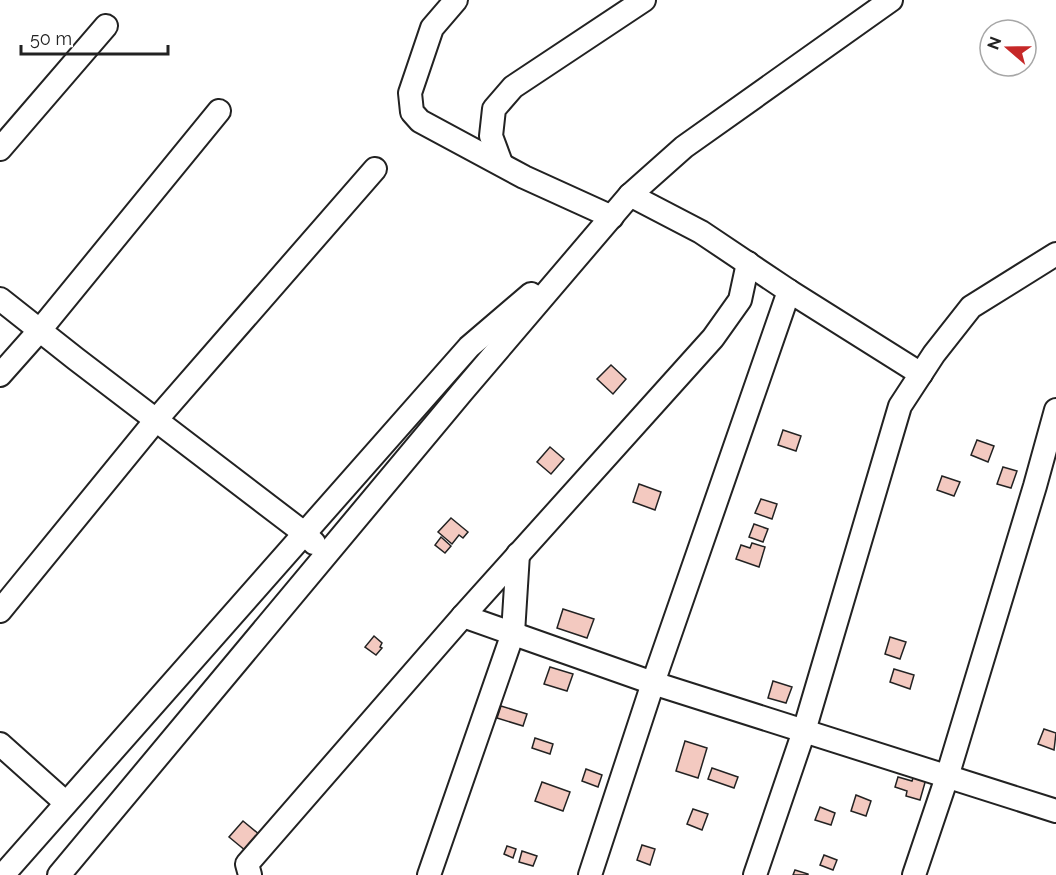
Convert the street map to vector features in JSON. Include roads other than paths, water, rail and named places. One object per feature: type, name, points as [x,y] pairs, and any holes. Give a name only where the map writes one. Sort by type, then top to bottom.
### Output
[{"type":"street","points":[[456,0],[432,28],[410,93],[412,112],[420,121],[524,177],[612,217]]},
{"type":"street","points":[[501,163],[491,136],[494,110],[513,87],[644,0]]},
{"type":"street","points":[[59,875],[630,195],[684,147],[891,0]]},
{"type":"street","points":[[0,149],[106,26]]},
{"type":"street","points":[[0,375],[40,330],[219,111]]},
{"type":"street","points":[[0,611],[156,420],[375,169]]},
{"type":"street","points":[[630,195],[701,232],[789,291],[921,374]]},
{"type":"street","points":[[3,875],[469,347],[584,249]]},
{"type":"street","points":[[755,875],[804,731],[900,406],[971,307],[1056,254]]},
{"type":"street","points":[[245,871],[463,615],[713,338],[740,300],[748,263]]},
{"type":"street","points":[[590,875],[653,683],[789,291]]},
{"type":"street","points":[[0,299],[304,533],[326,555]]},
{"type":"street","points":[[914,875],[947,777],[1056,410]]},
{"type":"street","points":[[429,875],[513,633],[518,554]]},
{"type":"street","points":[[463,615],[653,683],[1056,811]]},
{"type":"street","points":[[0,744],[66,803]]}]
